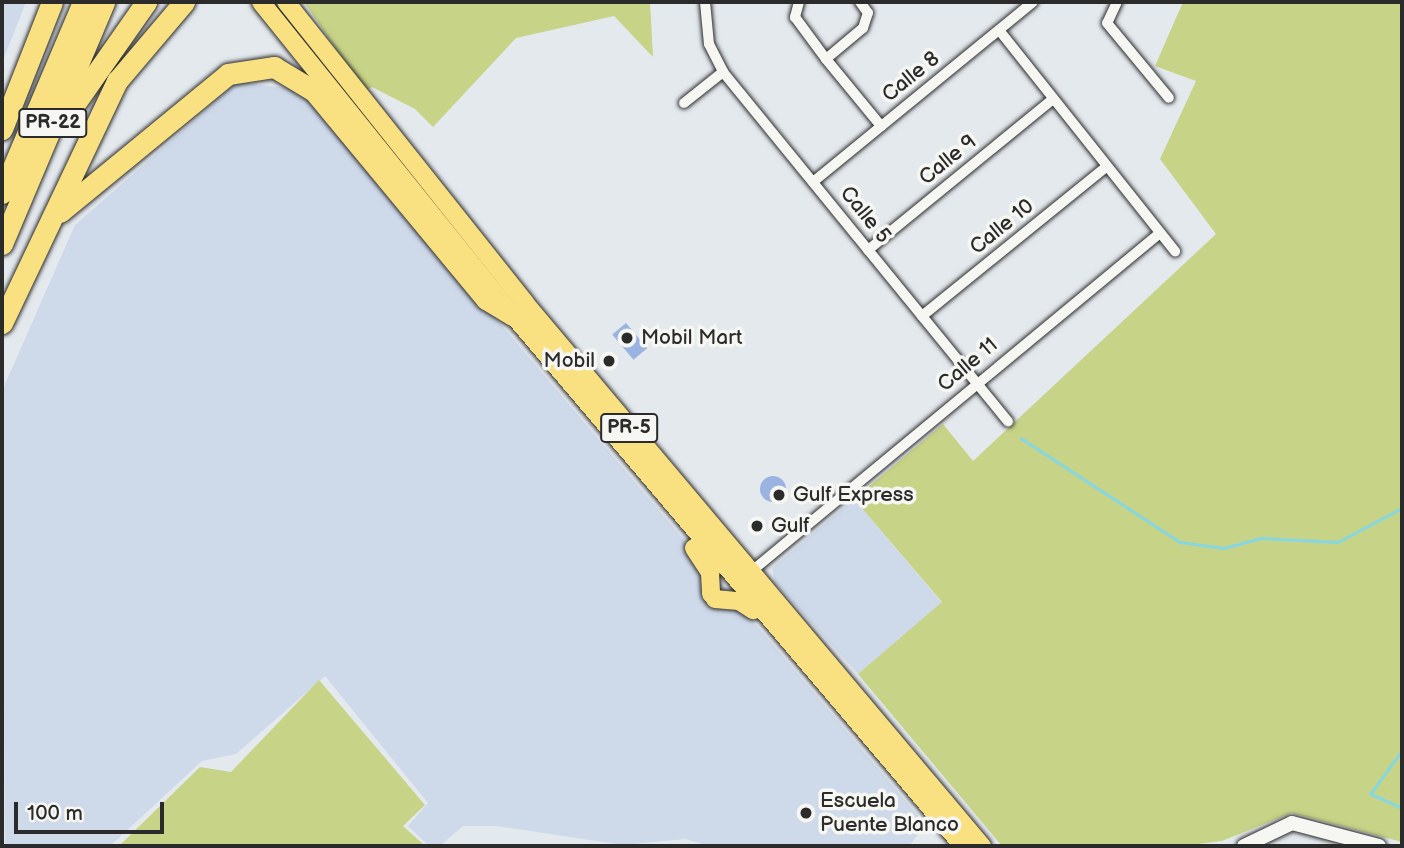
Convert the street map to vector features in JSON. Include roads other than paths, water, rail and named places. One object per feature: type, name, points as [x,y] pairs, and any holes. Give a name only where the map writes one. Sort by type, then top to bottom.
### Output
[{"type":"highway","points":[[2,100],[41,2]]},
{"type":"highway","points":[[2,129],[52,2]]},
{"type":"highway","name":"PR-22","points":[[2,193],[83,2]]},
{"type":"highway","name":"PR-22","points":[[2,244],[104,2]]},
{"type":"highway","points":[[38,157],[106,50],[146,2]]},
{"type":"highway","points":[[2,323],[60,212],[117,81],[184,2]]},
{"type":"highway","points":[[60,212],[228,74],[275,67],[314,91],[486,299],[513,315]]},
{"type":"main road","name":"PR-5","points":[[261,2],[412,192],[677,511],[742,577],[982,846]]},
{"type":"main road","name":"PR-5","points":[[286,2],[742,577],[768,618],[963,846]]},
{"type":"main road","points":[[412,192],[428,201],[480,261],[493,264]]},
{"type":"main road","points":[[677,511],[673,522],[705,563],[713,597],[739,601],[768,618]]},
{"type":"street","name":"Calle 5","points":[[705,2],[709,44],[723,72],[1008,422]]},
{"type":"street","points":[[799,2],[795,17],[881,126]]},
{"type":"street","points":[[826,59],[863,28],[868,13],[860,2]]},
{"type":"street","points":[[1116,2],[1107,23],[1169,98]]},
{"type":"street","name":"Calle 8","points":[[813,182],[999,30],[1026,4]]},
{"type":"street","points":[[999,30],[1052,100],[1175,251]]},
{"type":"street","points":[[684,103],[723,72]]},
{"type":"street","name":"Calle 9","points":[[868,250],[1052,100]]},
{"type":"street","name":"Calle 10","points":[[922,316],[1106,167]]},
{"type":"street","name":"Calle 11","points":[[742,577],[1160,233]]},
{"type":"street","points":[[1244,846],[1292,823],[1379,846]]},
{"type":"waterway","points":[[1021,438],[1180,542],[1224,548],[1262,538],[1338,542],[1402,508]]},
{"type":"waterway","points":[[1402,751],[1371,794],[1402,808]]},
{"type":"place","name":"Mobil Mart","points":[[627,338]]},
{"type":"place","name":"Mobil","points":[[609,361]]},
{"type":"place","name":"Gulf Express","points":[[779,495]]},
{"type":"place","name":"Gulf","points":[[757,526]]},
{"type":"place","name":"Escuela Puente Blanco","points":[[806,813]]}]
